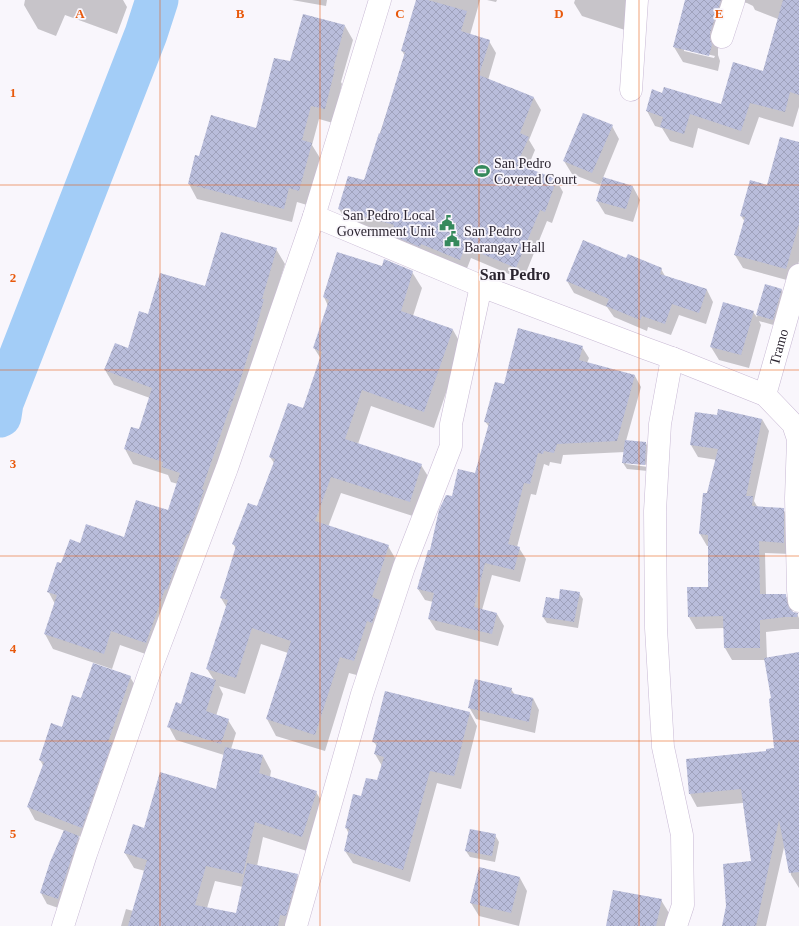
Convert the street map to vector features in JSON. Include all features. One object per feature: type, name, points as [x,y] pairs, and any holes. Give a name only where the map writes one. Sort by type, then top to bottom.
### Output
[{"type":"street","points":[[63,926],[86,854],[152,668],[227,468],[314,216],[380,0]]},
{"type":"street","points":[[630,90],[636,0]]},
{"type":"street","points":[[722,37],[734,0]]},
{"type":"street","points":[[314,216],[481,286],[765,394],[793,424],[798,439],[796,498],[799,601]]},
{"type":"street","name":"Tramo","points":[[765,394],[799,275]]},
{"type":"street","points":[[296,926],[362,694],[404,567],[451,446],[451,424],[481,286]]},
{"type":"street","points":[[672,358],[660,424],[655,511],[656,628],[662,747],[682,835],[683,905],[676,926]]},
{"type":"building","points":[[416,0],[428,0],[467,11],[461,31],[490,40],[479,75],[534,97],[520,133],[529,137],[517,164],[557,179],[545,212],[540,210],[516,268],[465,247],[460,260],[421,244],[420,247],[391,235],[394,225],[338,209],[348,176],[364,180],[379,133],[380,134],[405,52],[401,51]]},
{"type":"building","points":[[685,0],[721,0],[710,33],[712,45],[709,56],[673,47]]},
{"type":"building","points":[[783,0],[799,0],[799,95],[790,92],[785,112],[750,103],[741,131],[690,114],[684,134],[660,127],[663,117],[646,111],[652,89],[662,93],[664,87],[721,104],[733,62],[763,71]]},
{"type":"building","points":[[303,14],[345,25],[333,69],[335,69],[325,109],[311,106],[302,140],[312,143],[299,191],[289,188],[284,209],[188,184],[195,155],[199,156],[211,115],[256,128],[274,58],[290,61]]},
{"type":"building","points":[[583,113],[613,125],[592,173],[563,161]]},
{"type":"building","points":[[780,137],[799,142],[799,224],[786,269],[734,255],[745,217],[740,216],[750,180],[767,185]]},
{"type":"building","points":[[603,177],[633,186],[626,209],[596,201]]},
{"type":"building","points":[[221,232],[277,248],[262,299],[264,299],[254,336],[240,381],[202,489],[204,490],[167,590],[165,589],[146,643],[111,631],[104,654],[44,634],[57,595],[47,592],[57,562],[61,563],[70,539],[80,543],[86,524],[124,537],[136,500],[168,510],[180,473],[162,467],[163,462],[124,449],[131,427],[139,429],[152,388],[104,370],[115,343],[128,348],[139,311],[148,314],[160,273],[205,286]]},
{"type":"building","points":[[583,240],[626,258],[628,254],[662,268],[660,274],[707,289],[699,313],[672,304],[665,324],[642,316],[640,320],[606,306],[609,299],[566,281]]},
{"type":"building","points":[[337,252],[382,266],[384,259],[413,271],[401,311],[453,329],[424,412],[362,390],[345,439],[422,464],[410,502],[331,477],[315,521],[389,545],[372,597],[380,600],[372,623],[367,621],[354,661],[340,657],[315,735],[266,719],[291,641],[252,628],[236,678],[206,669],[228,600],[220,598],[236,546],[232,544],[248,503],[257,506],[275,459],[269,457],[288,403],[303,408],[322,352],[313,348],[329,300],[323,297]]},
{"type":"building","points":[[765,284],[782,289],[773,320],[756,315]]},
{"type":"building","points":[[723,302],[754,311],[741,355],[710,347]]},
{"type":"building","points":[[518,328],[583,346],[579,360],[635,375],[617,441],[557,444],[554,453],[544,451],[543,454],[538,453],[530,484],[524,483],[508,544],[520,547],[514,570],[485,563],[474,607],[497,613],[492,634],[428,619],[434,593],[417,589],[428,550],[430,550],[439,510],[446,495],[452,496],[458,469],[475,473],[489,423],[484,422],[495,382],[504,384]]},
{"type":"building","points":[[718,409],[762,419],[746,496],[753,496],[752,506],[784,508],[784,543],[759,541],[760,594],[786,594],[789,608],[793,612],[798,613],[797,617],[760,620],[760,648],[724,648],[723,616],[688,617],[687,587],[708,587],[708,535],[699,534],[703,493],[707,493],[718,449],[690,445],[695,412],[717,415]]},
{"type":"building","points":[[625,440],[646,442],[645,465],[622,463]]},
{"type":"building","points":[[560,589],[580,592],[574,622],[542,617],[546,597],[559,599]]},
{"type":"building","points":[[799,652],[799,872],[789,873],[779,820],[756,926],[722,926],[726,906],[723,864],[751,861],[741,789],[689,794],[686,759],[766,751],[766,749],[774,748],[769,699],[771,698],[764,658]]},
{"type":"building","points":[[93,663],[131,676],[108,742],[112,743],[82,828],[27,807],[44,762],[39,760],[51,723],[62,727],[72,695],[81,698]]},
{"type":"building","points":[[191,672],[216,680],[206,711],[229,719],[221,744],[167,727],[176,702],[181,704]]},
{"type":"building","points":[[475,679],[512,688],[511,693],[533,698],[529,722],[468,708]]},
{"type":"building","points":[[385,691],[470,712],[454,776],[430,771],[403,870],[344,851],[349,829],[345,828],[353,794],[361,796],[366,778],[377,780],[384,757],[374,754],[377,743],[372,742]]},
{"type":"building","points":[[225,747],[263,755],[259,773],[317,791],[302,837],[255,822],[243,874],[206,866],[195,905],[236,913],[247,863],[298,874],[286,916],[280,915],[278,926],[128,926],[147,860],[124,853],[133,824],[144,828],[160,772],[216,789]]},
{"type":"building","points":[[470,829],[496,834],[492,856],[465,851]]},
{"type":"building","points":[[64,830],[79,836],[58,899],[40,893],[50,862]]},
{"type":"building","points":[[479,867],[520,877],[511,913],[470,903]]},
{"type":"building","points":[[613,890],[662,899],[656,926],[606,926]]},
{"type":"waterway","points":[[0,416],[2,403],[146,34],[157,0]]},
{"type":"place","name":"San Pedro Covered Court","points":[[482,171]]},
{"type":"place","name":"San Pedro Local Government Unit","points":[[447,223]]},
{"type":"place","name":"San Pedro Barangay Hall","points":[[452,239]]},
{"type":"district","name":"San Pedro","points":[[515,274]]}]
